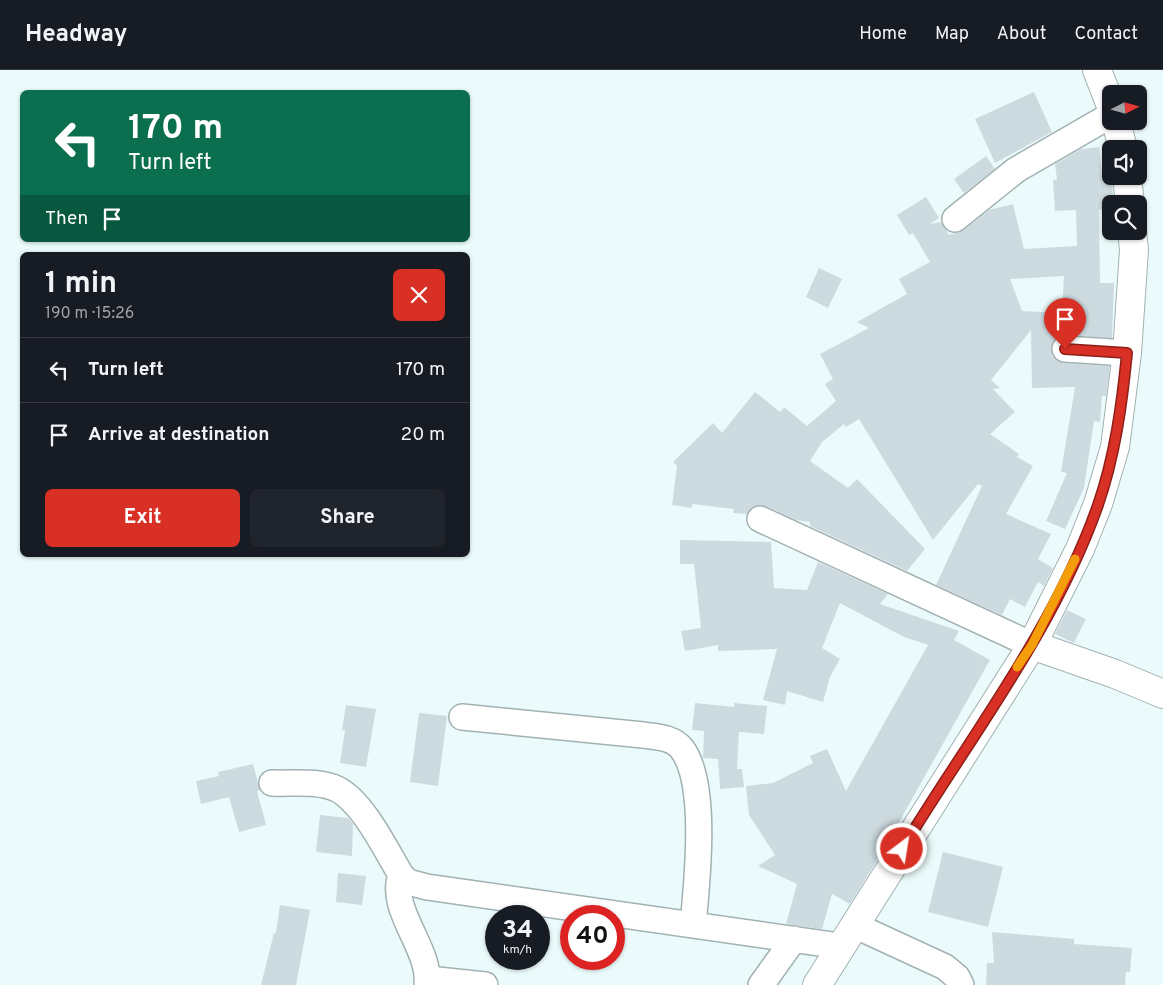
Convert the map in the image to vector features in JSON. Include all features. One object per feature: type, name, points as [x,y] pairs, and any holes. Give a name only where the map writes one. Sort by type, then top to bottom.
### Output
[{"type":"street","points":[[1097,70],[1103,85]]},
{"type":"street","points":[[954,219],[1016,170],[1102,120]]},
{"type":"street","points":[[817,985],[1032,645],[1080,549],[1098,504],[1115,447],[1127,353],[1134,250],[1133,240]]},
{"type":"street","points":[[1065,349],[1127,353]]},
{"type":"street","points":[[760,519],[1032,645],[1115,674],[1163,694]]},
{"type":"street","points":[[462,717],[643,735],[669,740],[681,747],[693,773],[698,808],[697,876],[693,925]]},
{"type":"street","points":[[272,783],[321,785],[336,788],[348,797],[363,814],[401,875],[408,882],[427,887],[794,940],[847,936],[945,967],[957,977],[961,985]]},
{"type":"street","points":[[401,875],[399,894],[402,909],[422,952],[428,982],[484,985]]},
{"type":"street","points":[[761,985],[794,940]]},
{"type":"building","points":[[1034,92],[1052,132],[995,163],[975,119]]},
{"type":"building","points":[[1099,147],[1102,185],[1112,185],[1113,195],[1102,195],[1102,210],[1099,210],[1100,283],[1114,283],[1112,338],[1058,336],[1051,348],[1052,356],[1064,363],[1110,366],[1106,396],[1102,396],[1100,422],[1094,421],[1084,488],[1065,529],[1046,521],[1067,473],[1061,472],[1075,387],[1032,388],[1031,330],[991,380],[1000,388],[993,389],[1015,412],[990,434],[1019,454],[1017,457],[1033,466],[1006,514],[1051,534],[1038,559],[1053,568],[1044,586],[1038,582],[1025,607],[1010,599],[1002,615],[936,585],[982,486],[978,484],[933,540],[859,419],[846,427],[844,424],[822,442],[810,461],[848,488],[857,479],[925,549],[907,571],[810,526],[810,522],[796,520],[766,506],[752,507],[747,514],[733,513],[734,509],[692,504],[692,508],[672,505],[677,466],[673,462],[713,423],[722,433],[755,392],[780,412],[784,407],[807,426],[836,401],[825,384],[833,379],[820,354],[869,328],[857,322],[907,294],[899,279],[930,262],[913,233],[909,235],[897,215],[926,197],[939,218],[930,224],[941,222],[949,235],[964,230],[989,210],[1013,204],[1024,249],[1077,246],[1076,210],[1055,211],[1053,180],[1057,180],[1055,164],[1081,149]],"holes":[[[1064,276],[1062,313],[1022,311],[1010,279]]]},
{"type":"building","points":[[986,156],[995,169],[964,193],[954,179]]},
{"type":"building","points":[[819,268],[842,279],[828,308],[806,297]]},
{"type":"building","points":[[680,540],[771,542],[774,588],[807,590],[818,562],[888,594],[880,604],[959,631],[954,640],[990,660],[884,849],[850,904],[832,894],[822,929],[786,924],[797,884],[758,866],[775,855],[749,815],[746,786],[773,783],[813,763],[810,756],[827,749],[846,791],[928,645],[904,637],[840,603],[822,648],[840,659],[830,677],[823,702],[787,691],[785,705],[763,700],[777,649],[718,651],[718,645],[685,651],[681,631],[701,628],[694,564],[680,564]]},
{"type":"building","points":[[1067,610],[1086,619],[1074,643],[1055,634]]},
{"type":"building","points":[[695,703],[734,707],[734,703],[767,706],[764,734],[739,732],[737,769],[742,769],[744,787],[720,789],[718,759],[703,758],[704,731],[692,730]]},
{"type":"building","points":[[346,705],[376,709],[366,767],[340,763],[345,730],[342,730]]},
{"type":"building","points":[[419,713],[447,716],[438,786],[410,782]]},
{"type":"building","points":[[253,764],[260,790],[257,791],[266,825],[239,832],[229,797],[201,804],[196,781],[219,776],[218,772]]},
{"type":"building","points":[[320,815],[348,818],[353,824],[352,856],[316,852]]},
{"type":"building","points":[[943,852],[1003,867],[988,927],[928,912]]},
{"type":"building","points":[[338,873],[366,876],[362,905],[336,902]]},
{"type":"building","points":[[280,905],[310,910],[296,985],[261,985],[274,933],[276,933]]},
{"type":"building","points":[[992,932],[1074,939],[1074,944],[1132,948],[1130,972],[1126,972],[1125,985],[986,985],[987,963],[994,963]]},
{"type":"slow traffic","points":[[1017,667],[1032,645],[1075,559]]},
{"type":"route","points":[[902,849],[1032,645],[1080,549],[1098,504],[1115,447],[1127,353],[1065,349]]}]
